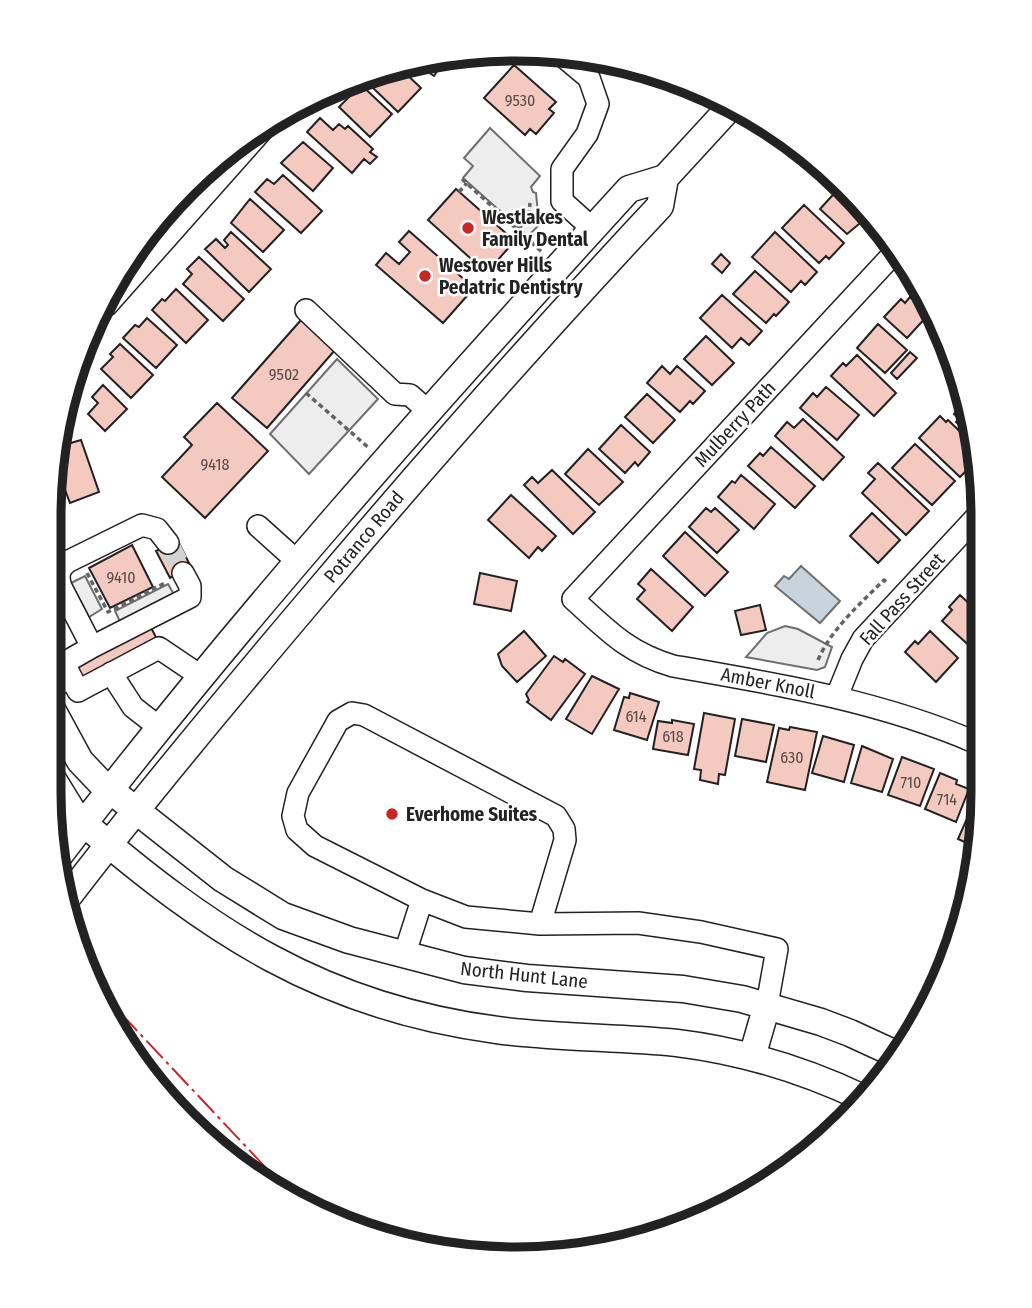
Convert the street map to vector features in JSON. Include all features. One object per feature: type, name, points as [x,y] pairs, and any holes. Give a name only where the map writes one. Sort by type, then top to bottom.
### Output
[{"type":"main road","name":"Potranco Road","points":[[72,891],[136,810],[349,553],[473,410],[660,206],[665,178],[724,112]]},
{"type":"main road","name":"Potranco Road","points":[[65,849],[202,677],[428,411],[629,189],[665,178]]},
{"type":"main road","points":[[473,410],[507,351],[602,244],[601,237],[593,229]]},
{"type":"main road","points":[[349,553],[374,504],[430,439],[435,429],[434,419],[428,411]]},
{"type":"main road","points":[[298,562],[324,584]]},
{"type":"main road","name":"North Hunt Lane","points":[[61,726],[80,761],[111,790],[223,879],[283,916],[348,940],[404,956],[495,975],[714,993],[767,1005],[850,1032],[890,1051]]},
{"type":"main road","points":[[61,793],[73,812],[109,845],[187,906],[242,943],[300,974],[379,1005],[436,1020],[499,1030],[678,1043],[752,1057],[803,1073],[855,1095]]},
{"type":"main road","points":[[752,1057],[767,1005]]},
{"type":"street","points":[[574,65],[590,78],[598,104],[587,134],[562,169],[562,201],[593,229]]},
{"type":"street","points":[[124,286],[242,153]]},
{"type":"street","name":"Mulberry Path","points":[[573,599],[890,257]]},
{"type":"street","points":[[306,310],[395,394],[410,396],[428,411]]},
{"type":"street","name":"Fall Pass Street","points":[[837,696],[863,639],[971,523]]},
{"type":"street","points":[[61,568],[69,561],[142,525],[157,528],[168,543]]},
{"type":"street","points":[[258,526],[298,562]]},
{"type":"street","points":[[184,573],[190,586],[190,597],[64,663],[78,691],[159,648],[202,677]]},
{"type":"street","name":"Amber Knoll","points":[[573,599],[614,636],[632,650],[650,659],[673,666],[837,696],[918,720],[971,741]]},
{"type":"street","points":[[61,609],[92,648]]},
{"type":"street","points":[[156,614],[170,641],[169,655]]},
{"type":"street","points":[[111,673],[133,706],[160,728]]},
{"type":"street","points":[[61,682],[71,677]]},
{"type":"street","points":[[540,924],[565,840],[564,829],[556,816],[364,715],[352,713],[338,721],[298,793],[292,816],[297,830],[315,846],[422,900],[466,917],[540,924],[638,923],[701,932],[777,949],[767,1005]]},
{"type":"street","points":[[404,956],[422,900]]},
{"type":"path","points":[[462,179],[548,257]]},
{"type":"path","points":[[459,191],[467,183]]},
{"type":"path","points":[[508,242],[529,216],[530,203]]},
{"type":"path","points":[[306,393],[373,452]]},
{"type":"path","points":[[83,566],[108,612],[184,573]]},
{"type":"path","points":[[818,660],[825,643],[884,580],[886,582]]},
{"type":"shaded area","points":[[490,128],[540,176],[531,187],[536,193],[539,225],[528,236],[463,178],[473,166],[464,158]]},
{"type":"shaded area","points":[[337,359],[378,399],[309,474],[270,434]]},
{"type":"shaded area","points":[[801,566],[840,601],[820,623],[775,586],[784,576],[789,579]]},
{"type":"shaded area","points":[[85,576],[102,609],[89,617],[71,583]]},
{"type":"shaded area","points":[[168,584],[176,598],[122,626],[115,611]]},
{"type":"shaded area","points":[[785,626],[798,629],[832,647],[825,667],[817,670],[746,657],[767,633]]},
{"type":"building","points":[[514,65],[556,102],[549,109],[554,113],[536,134],[530,129],[525,135],[484,98]]},
{"type":"building","points":[[440,68],[434,76],[425,70]]},
{"type":"building","points":[[407,75],[421,88],[398,112],[372,87],[375,84]]},
{"type":"building","points":[[364,87],[392,114],[370,137],[339,107],[350,96],[348,94]]},
{"type":"building","points":[[320,118],[333,130],[339,124],[345,129],[348,126],[373,149],[370,152],[377,157],[370,164],[364,159],[352,173],[307,132]]},
{"type":"building","points":[[303,142],[333,168],[313,191],[281,163]]},
{"type":"building","points":[[283,175],[322,211],[301,233],[255,192],[267,179],[274,184]]},
{"type":"building","name":"Westlakes Family Dental","points":[[456,189],[509,236],[505,240],[511,245],[489,270],[482,264],[480,267],[428,220]]},
{"type":"building","points":[[836,192],[862,221],[847,234],[820,209]]},
{"type":"building","points":[[250,199],[284,230],[263,252],[231,223]]},
{"type":"building","points":[[804,205],[844,243],[829,259],[826,256],[819,263],[782,228]]},
{"type":"building","name":"Westover Hills Pedatric Dentistry","points":[[409,231],[474,288],[443,323],[376,265],[386,253],[399,264],[410,252],[399,242]]},
{"type":"building","points":[[231,232],[271,269],[249,292],[205,249],[216,239],[225,248],[228,245],[224,240]]},
{"type":"building","points":[[775,232],[817,272],[805,285],[801,281],[791,292],[752,257]]},
{"type":"building","points":[[721,254],[730,263],[722,273],[712,264]]},
{"type":"building","points":[[199,257],[244,299],[223,321],[183,284],[192,274],[187,269]]},
{"type":"building","points":[[755,271],[789,302],[766,323],[733,294]]},
{"type":"building","points":[[176,289],[208,320],[186,343],[152,310]]},
{"type":"building","points":[[722,295],[762,331],[749,345],[741,338],[732,348],[700,318]]},
{"type":"building","points":[[910,297],[918,304],[925,318],[907,338],[884,317],[901,299],[905,303]]},
{"type":"building","points":[[147,318],[177,345],[156,368],[123,338],[135,325],[139,327]]},
{"type":"building","points":[[301,320],[335,350],[267,428],[232,398]]},
{"type":"building","points":[[878,324],[907,350],[885,373],[857,348]]},
{"type":"building","points":[[706,336],[734,363],[712,385],[684,359]]},
{"type":"building","points":[[120,344],[153,375],[131,398],[101,369],[113,357],[110,354]]},
{"type":"building","points":[[910,352],[917,358],[897,379],[891,373]]},
{"type":"building","points":[[857,355],[896,393],[874,416],[831,376],[843,363],[846,366]]},
{"type":"building","points":[[662,366],[670,374],[677,366],[705,391],[693,404],[690,401],[680,412],[647,383]]},
{"type":"building","points":[[103,385],[127,409],[105,431],[88,414],[98,403],[92,397]]},
{"type":"building","points":[[826,387],[859,415],[837,440],[800,408],[813,393],[817,397]]},
{"type":"building","points":[[647,394],[675,420],[653,443],[625,417]]},
{"type":"building","points":[[217,403],[268,451],[205,518],[162,477],[192,445],[184,437]]},
{"type":"building","points":[[958,410],[962,428],[956,422],[959,419],[954,414]]},
{"type":"building","points":[[940,416],[946,422],[948,420],[963,435],[968,469],[960,477],[919,438]]},
{"type":"building","points":[[803,419],[844,457],[823,480],[775,436],[787,422],[794,428]]},
{"type":"building","points":[[621,425],[650,452],[638,466],[635,462],[625,473],[599,449]]},
{"type":"building","points":[[81,440],[99,492],[70,503],[62,483],[67,444]]},
{"type":"building","points":[[915,444],[955,481],[932,505],[892,468]]},
{"type":"building","points":[[771,447],[815,486],[795,508],[748,466],[760,453],[763,456]]},
{"type":"building","points":[[588,449],[623,482],[599,505],[565,474]]},
{"type":"building","points":[[878,463],[929,511],[906,535],[862,493],[875,479],[868,473]]},
{"type":"building","points":[[552,470],[595,512],[573,534],[524,485],[532,477],[538,483]]},
{"type":"building","points":[[741,475],[775,504],[754,529],[718,497]]},
{"type":"building","points":[[511,495],[556,536],[542,551],[538,547],[529,558],[488,520]]},
{"type":"building","points":[[706,508],[711,512],[715,508],[739,530],[717,553],[689,527]]},
{"type":"building","points":[[872,513],[900,540],[878,563],[850,536]]},
{"type":"building","points":[[685,532],[728,572],[705,596],[663,556]]},
{"type":"building","points":[[178,541],[191,567],[170,578],[156,551]]},
{"type":"building","points":[[132,545],[153,587],[110,608],[89,568]]},
{"type":"building","points":[[651,569],[693,607],[672,631],[637,599],[645,590],[638,584]]},
{"type":"building","points":[[480,573],[517,581],[511,611],[474,604]]},
{"type":"building","points":[[960,595],[971,605],[971,647],[942,621],[952,610],[949,607]]},
{"type":"building","points":[[760,605],[766,630],[741,635],[735,611]]},
{"type":"building","points":[[148,622],[158,641],[81,680],[71,662]]},
{"type":"building","points":[[524,631],[546,656],[517,682],[502,666],[498,654]]},
{"type":"building","points":[[930,631],[958,658],[936,682],[905,652],[915,641],[918,644]]},
{"type":"building","points":[[554,656],[563,662],[565,659],[585,674],[551,720],[527,702],[529,700],[526,694]]},
{"type":"building","points":[[592,676],[619,689],[592,734],[566,719]]},
{"type":"building","points":[[630,693],[659,702],[647,740],[614,730],[624,697],[629,698]]},
{"type":"building","points":[[704,713],[735,719],[725,775],[719,774],[718,784],[700,780],[701,770],[694,769]]},
{"type":"building","points":[[742,719],[774,725],[766,762],[735,756]]},
{"type":"building","points":[[672,720],[694,724],[688,755],[653,749],[658,721],[672,723]]},
{"type":"building","points":[[790,727],[817,732],[805,790],[767,782],[779,728],[789,730]]},
{"type":"building","points":[[823,736],[854,745],[844,782],[812,773]]},
{"type":"building","points":[[862,746],[893,759],[882,792],[851,783]]},
{"type":"building","points":[[902,757],[934,769],[920,806],[888,795]]},
{"type":"building","points":[[940,773],[969,789],[956,822],[925,809]]},
{"type":"building","points":[[970,811],[968,844],[958,839]]},
{"type":"tunnel","points":[[168,543],[183,573]]},
{"type":"power","points":[[117,1009],[275,1177]]},
{"type":"place","name":"Westlakes Family Dental","points":[[468,228]]},
{"type":"place","name":"Westover Hills Pedatric Dentistry","points":[[425,276]]},
{"type":"place","name":"Everhome Suites","points":[[392,814]]}]
